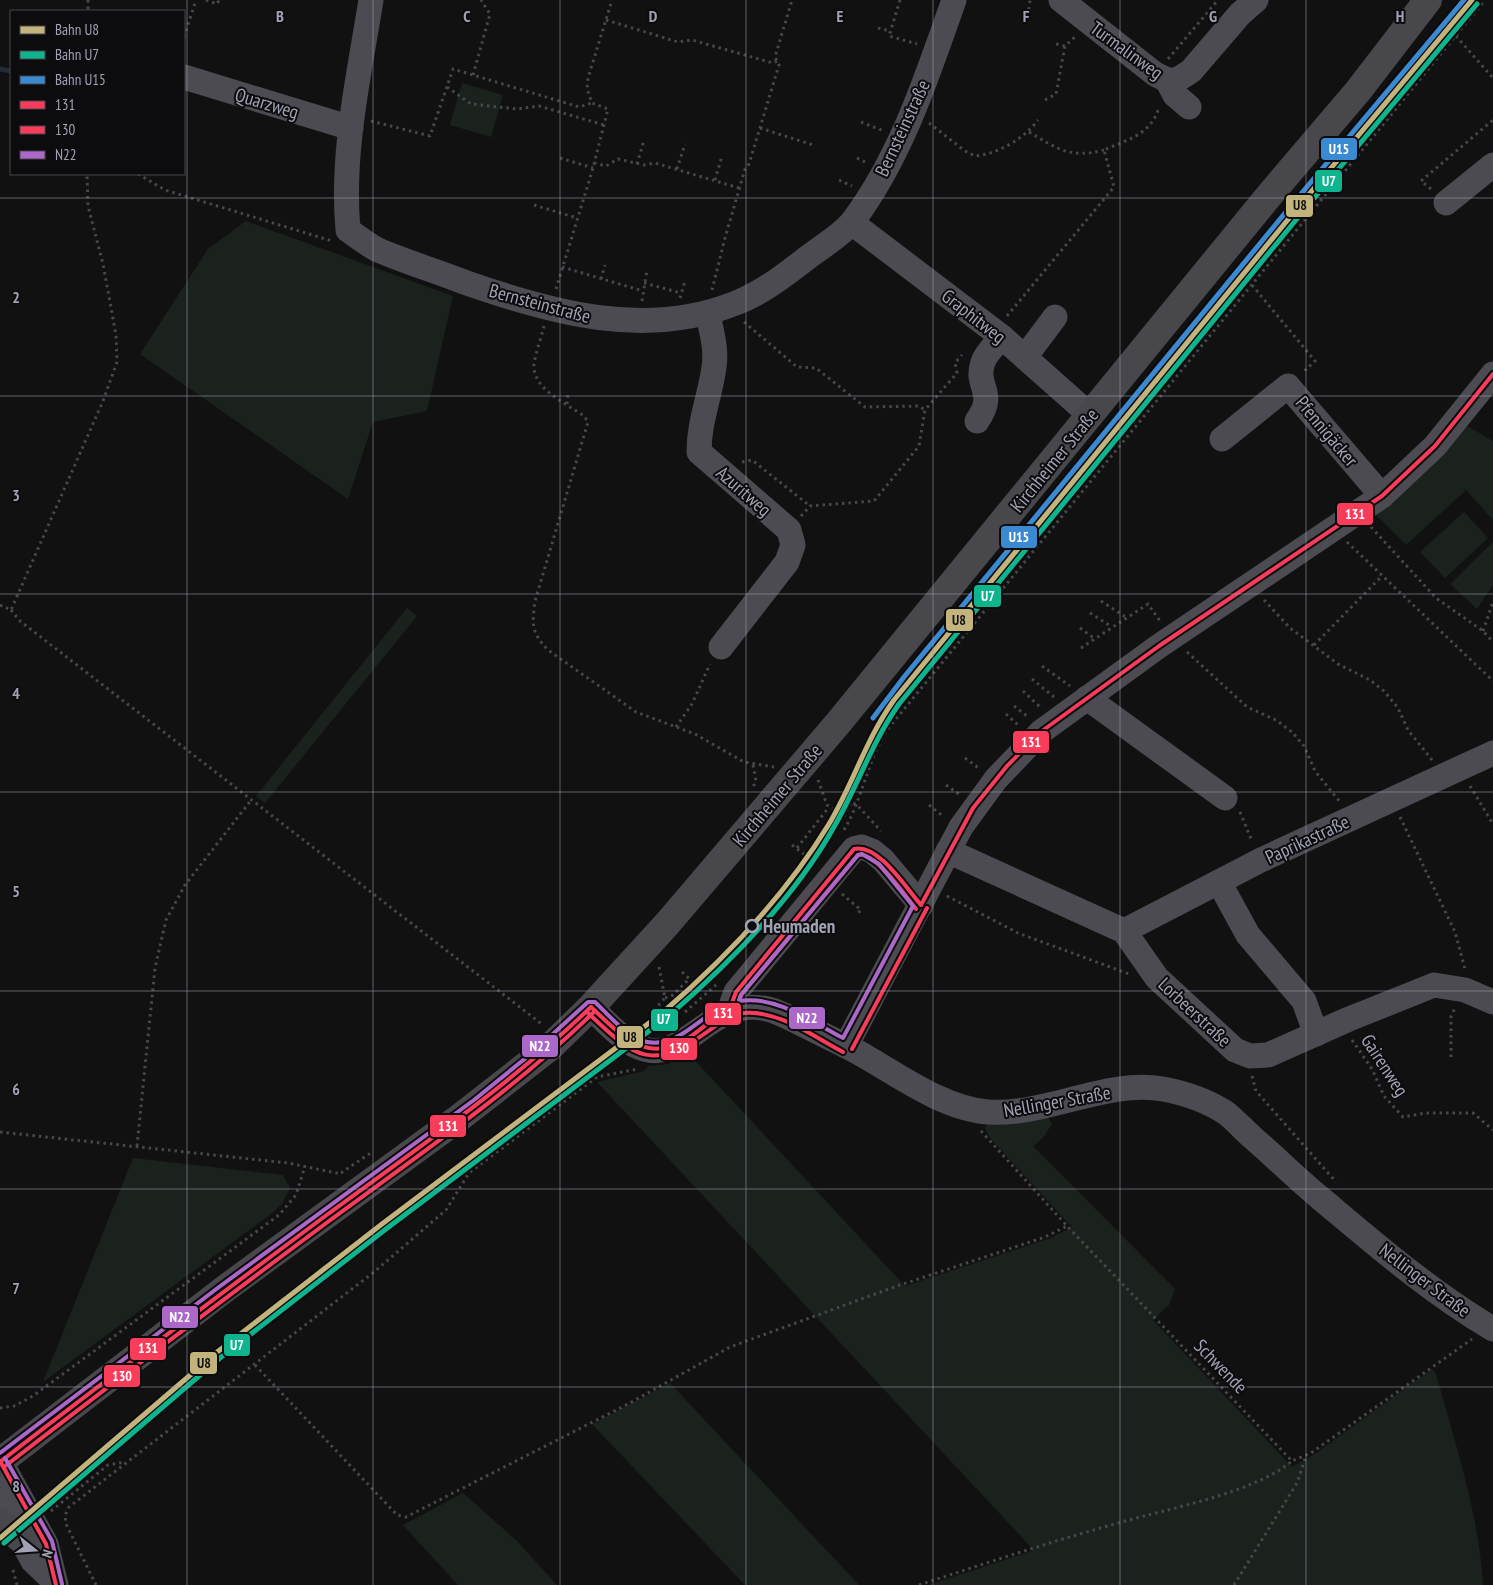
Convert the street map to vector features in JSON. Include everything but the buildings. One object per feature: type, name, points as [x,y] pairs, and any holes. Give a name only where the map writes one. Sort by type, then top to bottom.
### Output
[{"type":"main road","name":"Kirchheimer Straße","points":[[0,1461],[226,1288],[459,1118],[550,1047],[591,1008],[802,779],[1267,198],[1358,91],[1428,0]]},
{"type":"main road","points":[[0,1521],[30,1533]]},
{"type":"street","points":[[348,230],[345,196],[352,122],[371,0]]},
{"type":"street","name":"Bernsteinstraße","points":[[348,230],[376,249],[512,299],[589,318],[640,321],[673,320],[708,313],[738,302],[778,280],[852,223],[881,177],[913,113],[954,0]]},
{"type":"street","name":"Turmalinweg","points":[[1061,0],[1166,78],[1191,71],[1240,14],[1256,0]]},
{"type":"street","name":"Quarzweg","points":[[185,77],[352,122]]},
{"type":"street","points":[[1166,78],[1175,95],[1193,101]]},
{"type":"street","points":[[1446,203],[1493,165]]},
{"type":"street","name":"Graphitweg","points":[[852,223],[1025,356],[1091,416]]},
{"type":"street","name":"Azuritweg","points":[[708,313],[715,350],[714,368],[699,430],[699,452],[789,530],[794,545],[787,562],[721,647]]},
{"type":"street","points":[[1025,356],[1055,317]]},
{"type":"street","points":[[977,421],[985,410],[988,400],[981,370],[994,331]]},
{"type":"street","points":[[846,1046],[948,851],[973,808],[996,779],[1042,731],[1172,637],[1382,496],[1435,446],[1493,374]]},
{"type":"street","name":"Pfennigäcker","points":[[1222,439],[1288,386],[1382,496]]},
{"type":"street","points":[[1078,704],[1232,805]]},
{"type":"street","name":"Paprikastraße","points":[[1124,931],[1261,860],[1493,753]]},
{"type":"street","points":[[728,1011],[736,992],[854,849],[862,847],[875,854],[926,894]]},
{"type":"street","points":[[948,851],[1124,931]]},
{"type":"street","points":[[1219,882],[1248,935],[1304,1001],[1316,1034]]},
{"type":"street","name":"Lorbeerstraße","points":[[1124,931],[1157,978],[1235,1050],[1250,1056],[1268,1055],[1434,985],[1465,990],[1493,1002]]},
{"type":"street","name":"Nellinger Straße","points":[[649,1050],[671,1048],[728,1011],[750,1007],[771,1010],[846,1046],[909,1082],[958,1105],[976,1111],[1020,1111],[1129,1089],[1161,1089],[1194,1098],[1226,1114],[1318,1196],[1416,1276],[1492,1328]]},
{"type":"street","points":[[591,1008],[627,1040],[649,1050]]},
{"type":"street","points":[[0,1461],[30,1533],[35,1564],[56,1584]]},
{"type":"street","points":[[0,1500],[30,1533]]},
{"type":"path","points":[[185,35],[196,0]]},
{"type":"path","points":[[206,0],[218,4],[219,0]]},
{"type":"path","points":[[472,75],[490,14],[481,0]]},
{"type":"path","points":[[592,103],[588,89],[588,78],[612,0]]},
{"type":"path","points":[[708,313],[725,238],[739,188],[779,65],[775,57],[792,0]]},
{"type":"path","points":[[900,0],[889,36],[936,51]]},
{"type":"path","points":[[1028,16],[1030,0]]},
{"type":"path","points":[[1029,132],[1064,152],[1085,155],[1104,150],[1142,133],[1156,116],[1166,78],[1218,0]]},
{"type":"path","points":[[352,122],[430,136],[453,69],[579,107],[592,103],[608,108],[593,168],[549,309],[534,365],[536,378],[546,389],[584,416],[588,422],[535,601],[532,622],[536,638],[548,650],[636,712],[695,734],[744,762],[753,765],[771,765],[802,779],[819,781],[829,808],[844,816],[851,802],[857,805],[870,762],[887,730],[1485,0]]},
{"type":"path","points":[[606,20],[678,42],[692,40],[773,63],[777,61]]},
{"type":"path","points":[[878,28],[890,32]]},
{"type":"path","points":[[1456,36],[1493,78]]},
{"type":"path","points":[[1045,100],[1056,94],[1065,46]]},
{"type":"path","points":[[447,87],[471,104],[517,109],[539,106],[604,125]]},
{"type":"path","points":[[560,111],[562,102]]},
{"type":"path","points":[[913,113],[930,123],[965,151],[975,156],[995,151],[1029,132],[1038,120]]},
{"type":"path","points":[[1446,203],[1421,181],[1493,120]]},
{"type":"path","points":[[760,128],[814,145]]},
{"type":"path","points":[[637,164],[644,140]]},
{"type":"path","points":[[678,169],[685,144]]},
{"type":"path","points":[[728,477],[740,463],[752,460],[810,506],[874,501],[919,446],[925,410],[957,373],[955,364],[994,331],[1114,187],[1104,150]]},
{"type":"path","points":[[715,180],[722,156]]},
{"type":"path","points":[[560,158],[593,168]]},
{"type":"path","points":[[594,163],[606,166],[618,159],[637,164],[655,163],[739,188]]},
{"type":"path","points":[[11,610],[103,401],[117,362],[116,335],[103,264],[88,206],[87,175]]},
{"type":"path","points":[[139,175],[152,185],[165,190],[324,240],[334,242],[348,230]]},
{"type":"path","points":[[534,204],[577,218]]},
{"type":"path","points":[[601,279],[605,265]]},
{"type":"path","points":[[562,267],[643,291]]},
{"type":"path","points":[[640,321],[646,270]]},
{"type":"path","points":[[644,283],[681,293]]},
{"type":"path","points":[[1252,284],[1315,361],[1288,386]]},
{"type":"path","points":[[738,302],[744,324],[797,367],[816,368],[865,407],[919,406],[925,410]]},
{"type":"path","points":[[562,401],[568,393],[567,404]]},
{"type":"path","points":[[789,530],[810,506]]},
{"type":"path","points":[[1359,513],[1436,598],[1483,631],[1493,642]]},
{"type":"path","points":[[1334,530],[1493,681]]},
{"type":"path","points":[[1314,645],[1382,576]]},
{"type":"path","points":[[1251,584],[1290,628],[1338,664],[1370,680],[1384,691],[1398,708],[1408,730],[1452,772],[1493,824]]},
{"type":"path","points":[[1101,601],[1127,618]]},
{"type":"path","points":[[1483,631],[1493,602]]},
{"type":"path","points":[[1082,648],[1148,604],[1172,637],[1246,707],[1276,720],[1292,732],[1304,746],[1315,771],[1352,818]]},
{"type":"path","points":[[0,605],[11,610],[20,621],[542,1024]]},
{"type":"path","points":[[1090,613],[1112,627]]},
{"type":"path","points":[[1080,628],[1095,639]]},
{"type":"path","points":[[676,727],[692,704],[704,672],[721,647]]},
{"type":"path","points":[[1042,666],[1078,704]]},
{"type":"path","points":[[1032,679],[1078,704]]},
{"type":"path","points":[[1006,714],[1019,727],[1029,718]]},
{"type":"path","points":[[965,758],[980,770]]},
{"type":"path","points":[[751,792],[756,781],[753,765]]},
{"type":"path","points":[[946,785],[960,796]]},
{"type":"path","points":[[137,1146],[155,968],[166,920],[185,885],[252,799]]},
{"type":"path","points":[[1392,801],[1456,932],[1465,968],[1465,990],[1451,1017],[1451,1057]]},
{"type":"path","points":[[1232,805],[1261,860]]},
{"type":"path","points":[[929,806],[945,817]]},
{"type":"path","points":[[797,848],[829,808]]},
{"type":"path","points":[[792,845],[805,854]]},
{"type":"path","points":[[926,894],[958,903],[1036,940],[1129,974],[1157,978]]},
{"type":"path","points":[[662,963],[658,967],[666,998]]},
{"type":"path","points":[[682,972],[693,982]]},
{"type":"path","points":[[669,1024],[656,1008],[689,979]]},
{"type":"path","points":[[537,1028],[547,1019]]},
{"type":"path","name":"Gairenweg","points":[[1341,1023],[1372,1069],[1384,1096],[1403,1117],[1426,1113],[1473,1113],[1493,1130]]},
{"type":"path","points":[[96,1585],[68,1528],[66,1512],[126,1462],[374,1272],[444,1212],[469,1173],[597,1077],[640,1068],[649,1050]]},
{"type":"path","points":[[1250,1056],[1256,1091],[1342,1187]]},
{"type":"path","name":"Schwende","points":[[976,1111],[979,1127],[985,1137],[1067,1226],[1292,1461]]},
{"type":"path","points":[[0,1132],[305,1166],[341,1173],[378,1148]]},
{"type":"path","points":[[0,1408],[14,1406],[33,1396],[283,1213],[296,1195],[305,1166]]},
{"type":"path","points":[[255,1365],[397,1514],[406,1517],[628,1404],[730,1346],[897,1286],[1045,1237],[1067,1226]]},
{"type":"path","points":[[919,1585],[1048,1543],[1217,1495],[1267,1477],[1292,1461],[1306,1456],[1492,1328]]},
{"type":"path","points":[[1234,1585],[1297,1483],[1306,1456]]},
{"type":"path","points":[[30,1533],[54,1507],[108,1466],[126,1462]]},
{"type":"shaded area","points":[[462,83],[503,95],[491,137],[450,125]]},
{"type":"shaded area","points":[[246,221],[453,296],[427,411],[373,422],[348,499],[140,354],[208,249]]},
{"type":"shaded area","points":[[1464,424],[1493,441],[1493,520],[1466,490],[1406,545],[1374,513]]},
{"type":"shaded area","points":[[1464,512],[1488,538],[1445,578],[1420,552]]},
{"type":"shaded area","points":[[1493,542],[1493,585],[1477,609],[1450,584]]},
{"type":"shaded area","points":[[407,608],[417,616],[265,803],[256,796]]},
{"type":"shaded area","points":[[688,1053],[905,1286],[1051,1238],[1072,1227],[990,1138],[985,1129],[987,1124],[1046,1114],[1052,1124],[1043,1138],[1033,1146],[1175,1289],[1169,1305],[1153,1320],[1292,1467],[1315,1454],[1432,1369],[1436,1374],[1471,1505],[1481,1558],[1483,1585],[928,1585],[1032,1551],[1030,1546],[597,1082],[644,1071],[648,1066],[669,1064]]},
{"type":"shaded area","points":[[133,1158],[283,1175],[290,1188],[282,1204],[271,1214],[43,1382]]},
{"type":"shaded area","points":[[670,1383],[859,1585],[745,1585],[592,1424]]},
{"type":"shaded area","points":[[463,1493],[517,1541],[557,1585],[458,1585],[403,1525]]},
{"type":"waterway","points":[[0,69],[10,71]]},
{"type":"rail line","name":"U15","points":[[873,718],[904,677],[1290,207],[1464,0]]},
{"type":"rail line","name":"U8","points":[[0,1538],[216,1353],[382,1224],[661,1014],[731,949],[773,901],[812,851],[838,809],[875,730],[894,700],[1295,211],[1472,0]]},
{"type":"rail line","name":"U7","points":[[4,1543],[220,1358],[386,1229],[665,1019],[713,976],[759,929],[800,879],[819,852],[843,810],[889,718],[899,704],[1300,215],[1477,4]]},
{"type":"transit line","name":"131","points":[[921,905],[973,808],[1007,766],[1042,731],[1159,646],[1382,496],[1435,446],[1493,374]]},
{"type":"transit line","name":"131","points":[[729,1011],[736,992],[854,849],[863,849],[882,860],[900,878],[921,905]]},
{"type":"transit line","name":"N22","points":[[862,854],[879,864],[913,906],[843,1038],[780,1006],[753,1000],[739,1001],[741,995],[858,855],[862,854]]},
{"type":"transit line","name":"130","points":[[735,1013],[741,995],[858,855],[865,855],[881,867],[916,909]]},
{"type":"transit line","name":"130","points":[[852,1049],[927,908]]},
{"type":"transit line","name":"N22","points":[[0,1453],[219,1287],[474,1100],[532,1053],[588,1002],[595,1002],[634,1037],[656,1043],[668,1041],[682,1034],[724,1006]]},
{"type":"transit line","name":"131","points":[[591,1007],[614,1028],[636,1044],[648,1048],[661,1049],[675,1045],[690,1037],[713,1019],[729,1011]]},
{"type":"transit line","name":"131","points":[[0,1462],[204,1306],[463,1115],[528,1063],[591,1007]]},
{"type":"transit line","name":"130","points":[[4,1467],[206,1313],[466,1120],[532,1068],[595,1011]]},
{"type":"transit line","name":"130","points":[[587,1012],[617,1039],[642,1054],[670,1053],[687,1045],[724,1020],[744,1013],[757,1013],[783,1020],[843,1052]]},
{"type":"transit line","name":"N22","points":[[5,1458],[52,1541],[62,1584]]},
{"type":"transit line","name":"131","points":[[0,1461],[46,1544],[56,1585]]},
{"type":"place","name":"Heumaden","points":[[752,926]]}]
